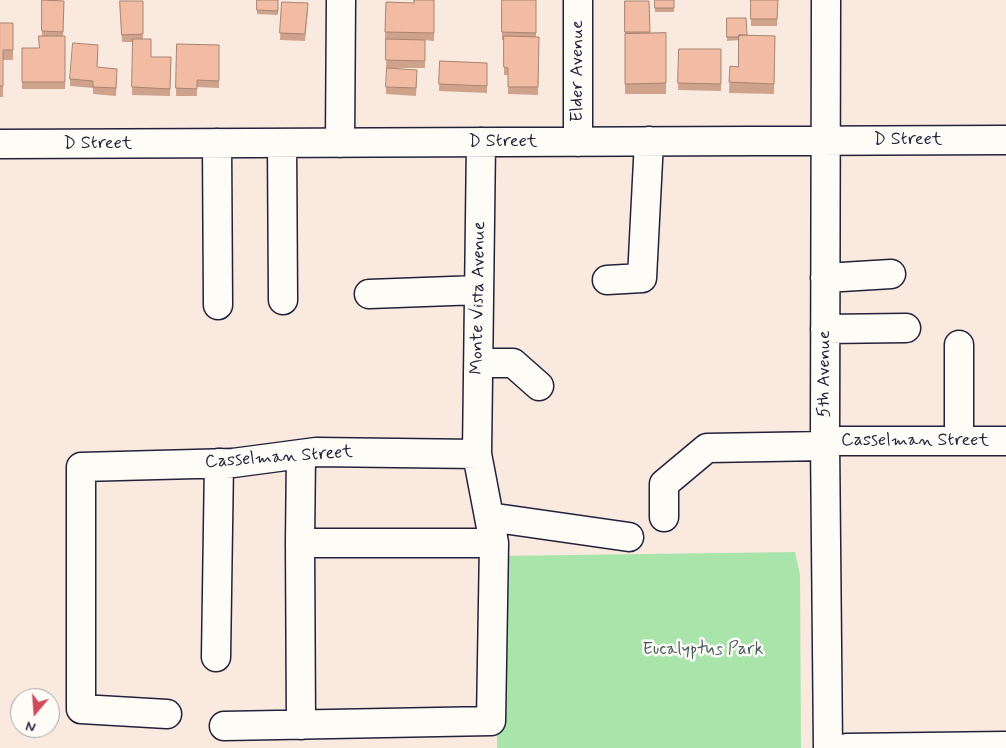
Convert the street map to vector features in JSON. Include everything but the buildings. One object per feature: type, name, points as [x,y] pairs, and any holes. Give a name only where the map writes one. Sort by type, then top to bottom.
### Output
[{"type":"street","points":[[340,143],[341,0]]},
{"type":"street","name":"Elder Avenue","points":[[578,0],[578,142]]},
{"type":"street","name":"5th Avenue","points":[[826,0],[825,443],[828,748]]},
{"type":"street","name":"D Street","points":[[0,144],[1006,140]]},
{"type":"street","points":[[608,280],[642,278],[649,141]]},
{"type":"street","name":"Monte Vista Avenue","points":[[300,725],[491,721],[492,530],[477,454],[481,142]]},
{"type":"street","points":[[282,143],[283,300]]},
{"type":"street","points":[[217,144],[218,305]]},
{"type":"street","points":[[825,278],[891,274]]},
{"type":"street","points":[[368,294],[479,290]]},
{"type":"street","points":[[825,329],[906,328]]},
{"type":"street","points":[[959,345],[960,441]]},
{"type":"street","points":[[479,363],[513,362],[539,386]]},
{"type":"street","name":"Casselman Street","points":[[664,517],[664,484],[707,448],[825,443],[1006,441]]},
{"type":"street","name":"Casselman Street","points":[[167,714],[80,709],[81,467],[233,463],[316,452],[477,454]]},
{"type":"street","points":[[224,726],[300,725],[302,454]]},
{"type":"street","points":[[216,657],[219,463]]},
{"type":"street","points":[[300,543],[492,530],[629,537]]},
{"type":"street","points":[[847,748],[1006,746]]},
{"type":"green space","name":"Eucalyptus Park","points":[[795,552],[800,574],[801,748],[497,748],[497,556]]}]
